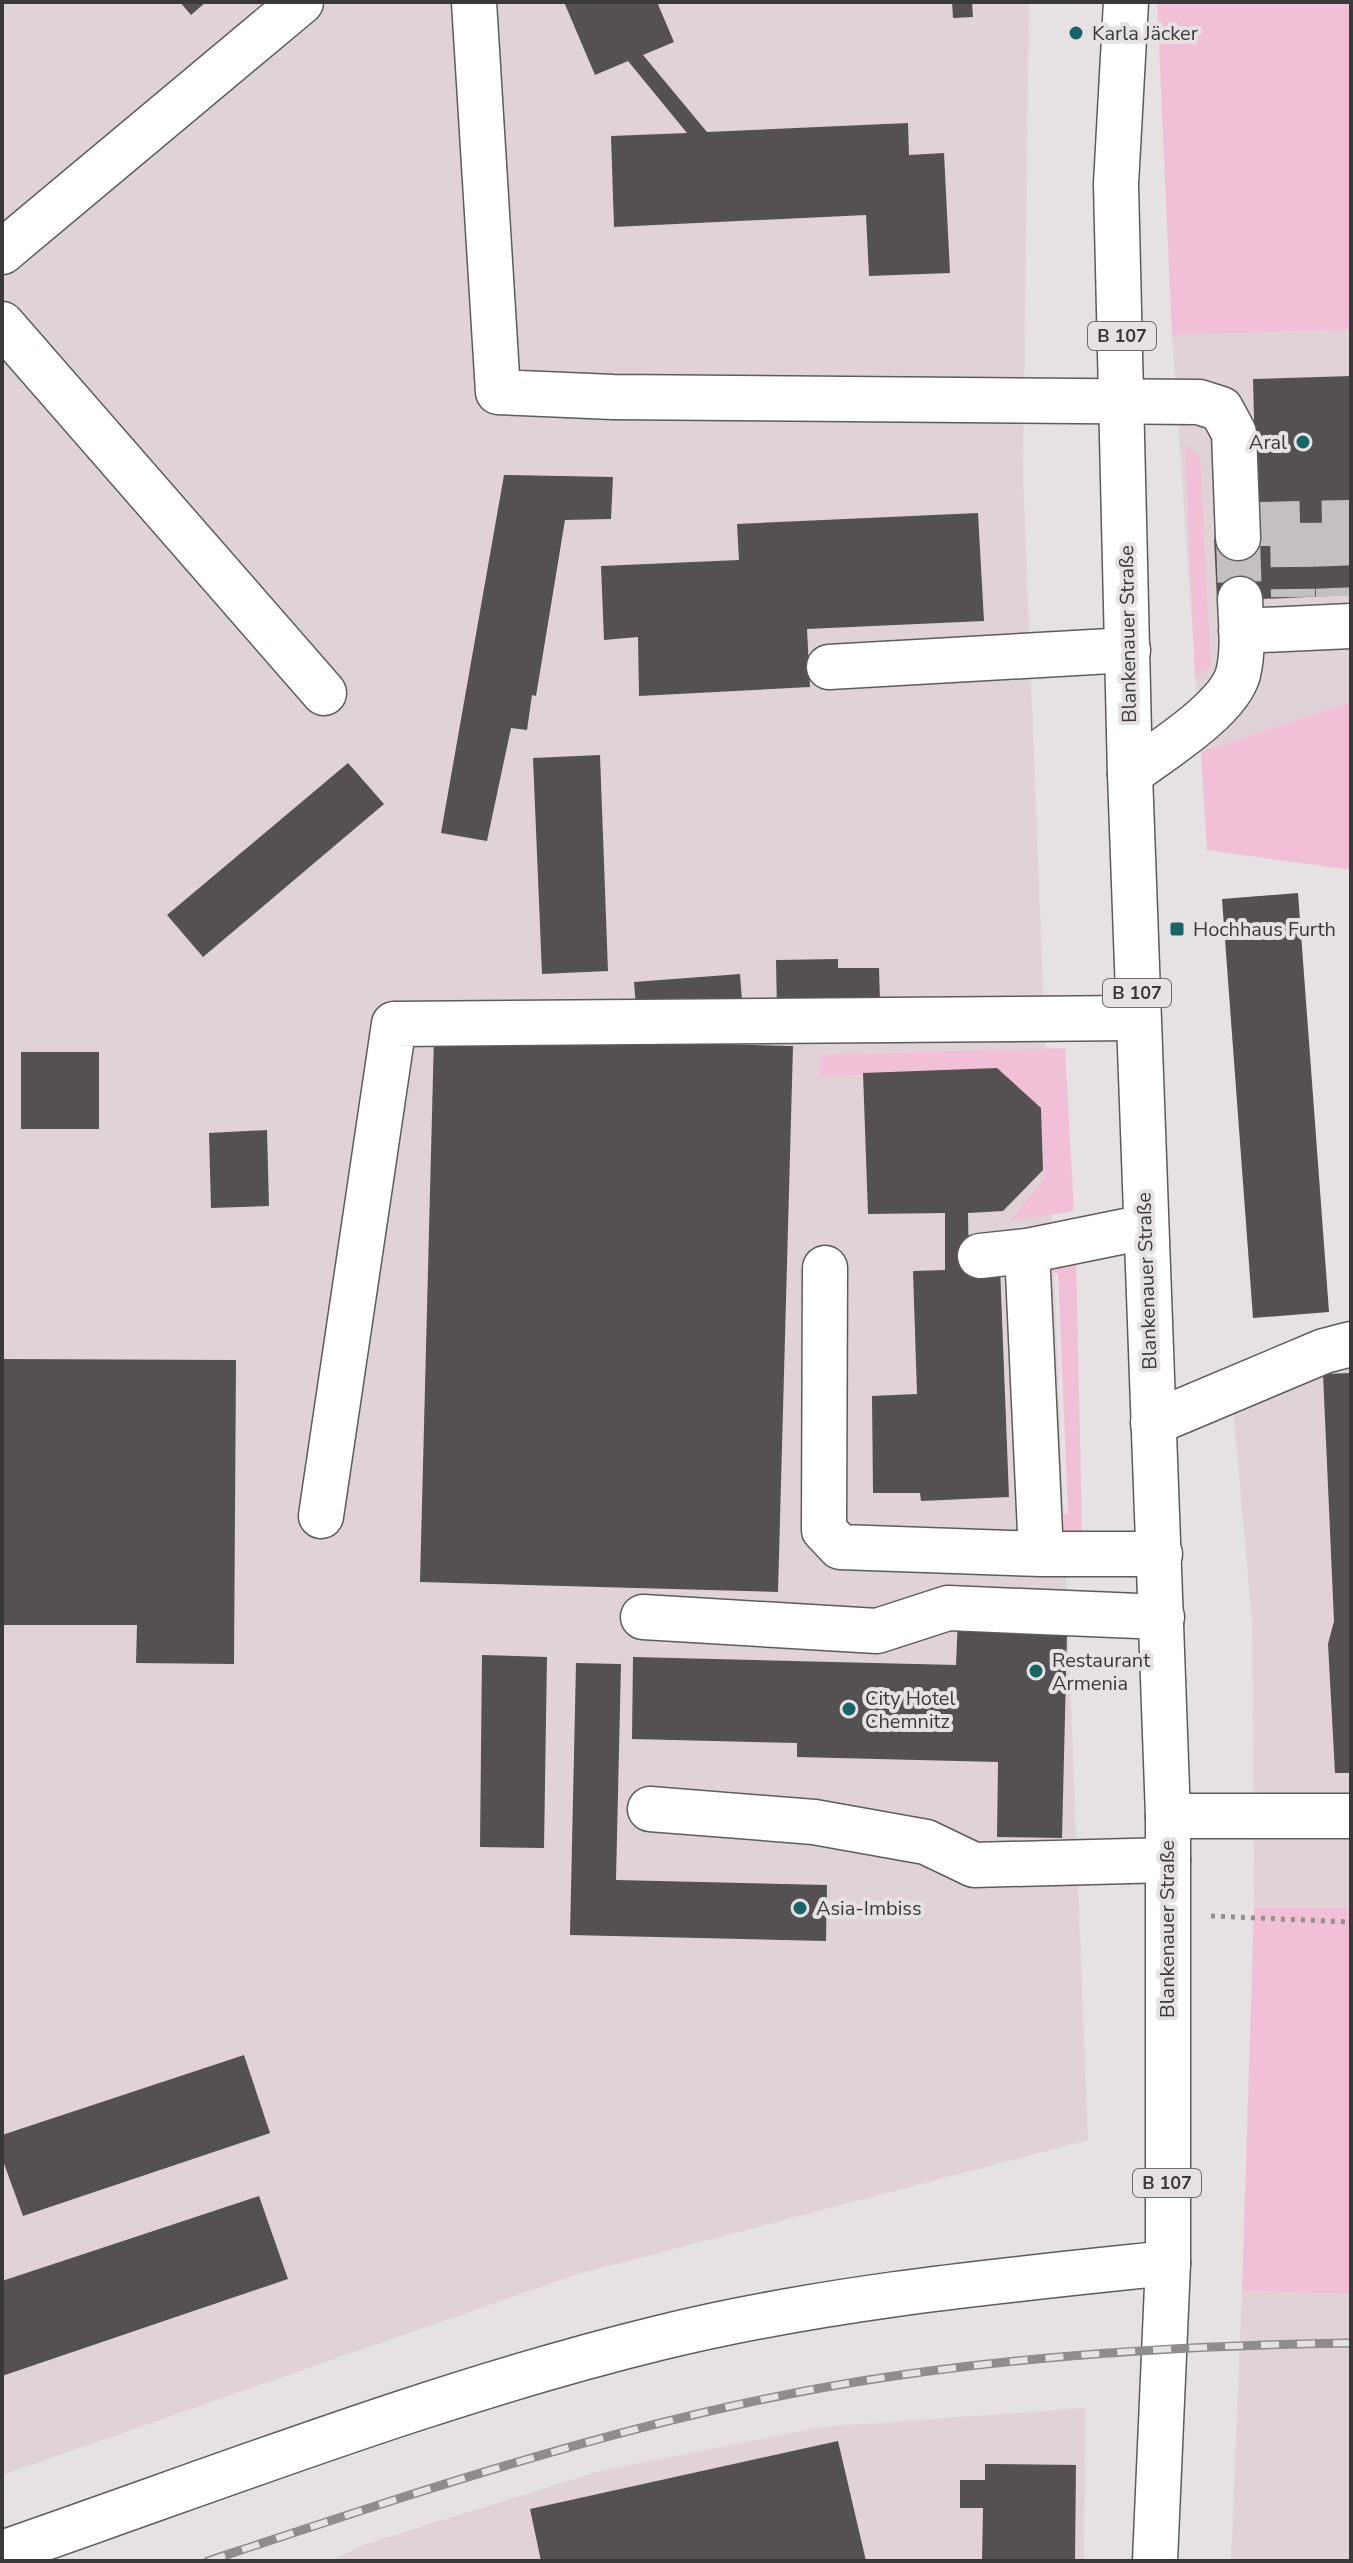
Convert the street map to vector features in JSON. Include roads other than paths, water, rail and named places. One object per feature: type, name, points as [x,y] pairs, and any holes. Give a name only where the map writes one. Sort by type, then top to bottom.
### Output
[{"type":"main road","points":[[2,252],[301,2]]},
{"type":"main road","points":[[474,2],[498,392],[613,397],[1199,402],[1221,409],[1234,433],[1244,529]]},
{"type":"main road","name":"Blankenauer Straße","points":[[1126,2],[1116,184],[1124,402],[1130,774],[1168,1816],[1168,2263],[1155,2561]]},
{"type":"main road","points":[[2,324],[324,693]]},
{"type":"main road","points":[[1130,774],[1214,709],[1237,678],[1240,615],[1294,613],[1342,616]]},
{"type":"main road","points":[[829,667],[1128,650]]},
{"type":"main road","points":[[321,1516],[394,1024],[1138,1018]]},
{"type":"main road","points":[[980,1256],[1027,1251],[1145,1227]]},
{"type":"main road","points":[[1027,1251],[1041,1554]]},
{"type":"main road","points":[[825,1268],[824,1530],[840,1547],[1041,1554],[1160,1554]]},
{"type":"main road","points":[[1153,1423],[1324,1351],[1351,1344]]},
{"type":"main road","points":[[643,1617],[877,1631],[948,1608],[1162,1617]]},
{"type":"main road","points":[[650,1809],[814,1822],[926,1842],[974,1865],[1168,1860]]},
{"type":"main road","points":[[1168,1816],[1351,1816]]},
{"type":"main road","points":[[2,2553],[432,2404],[660,2338],[810,2307],[916,2291],[1168,2263]]},
{"type":"tunnel","points":[[1335,522],[1338,596]]},
{"type":"tunnel","points":[[1256,524],[1351,522]]},
{"type":"tunnel","points":[[1292,523],[1293,597]]},
{"type":"tunnel","points":[[1238,538],[1240,599]]},
{"type":"railway","points":[[208,2561],[547,2454],[719,2409],[806,2391],[951,2368],[1065,2356],[1351,2343]]},
{"type":"place","name":"Karla Jäcker","points":[[1076,33]]},
{"type":"place","name":"Aral","points":[[1303,442]]},
{"type":"place","name":"Hochhaus Furth","points":[[1177,929]]},
{"type":"place","name":"Restaurant Armenia","points":[[1036,1671]]},
{"type":"place","name":"City Hotel Chemnitz","points":[[849,1709]]},
{"type":"place","name":"Asia-Imbiss","points":[[800,1908]]}]
